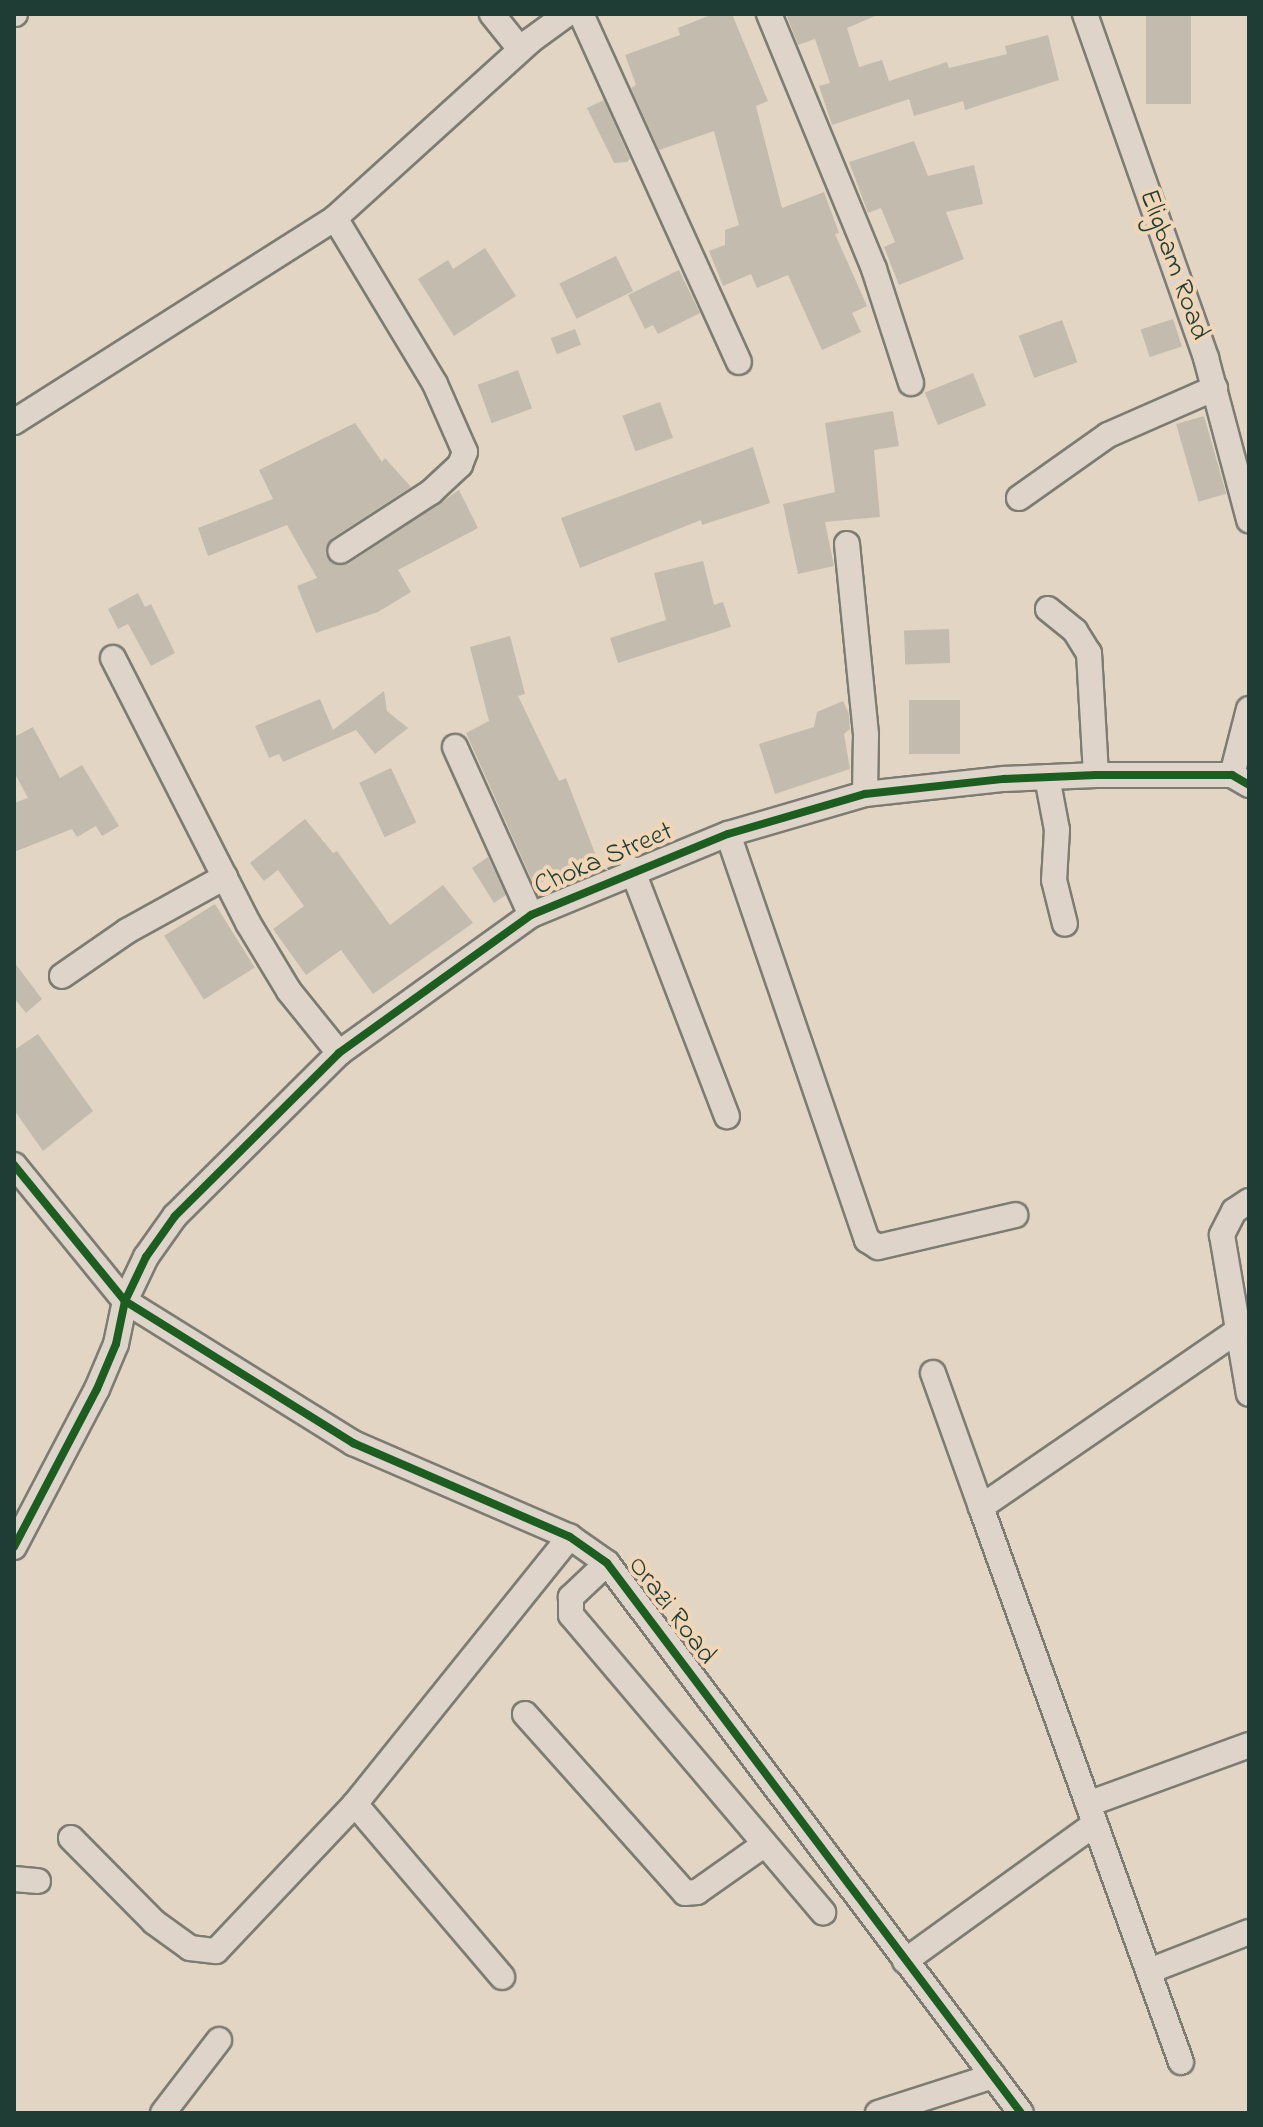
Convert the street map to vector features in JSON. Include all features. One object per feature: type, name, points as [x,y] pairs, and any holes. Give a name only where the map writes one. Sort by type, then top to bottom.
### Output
[{"type":"street","points":[[492,14],[525,45]]},
{"type":"street","points":[[512,14],[525,45]]},
{"type":"street","points":[[14,422],[335,218],[525,45],[567,14]]},
{"type":"street","points":[[581,14],[739,362]]},
{"type":"street","points":[[769,14],[874,269],[911,383]]},
{"type":"street","name":"Eligbam Road","points":[[1085,14],[1215,388],[1249,520]]},
{"type":"street","points":[[335,218],[435,384],[465,452],[460,465],[431,492],[340,551]]},
{"type":"street","points":[[1019,498],[1108,435],[1215,388]]},
{"type":"street","points":[[847,544],[866,735],[865,794]]},
{"type":"street","points":[[1048,609],[1075,631],[1089,653],[1096,775]]},
{"type":"street","points":[[113,658],[225,877],[289,991],[339,1053]]},
{"type":"street","points":[[1241,780],[1249,713]]},
{"type":"street","points":[[455,747],[531,915]]},
{"type":"street","name":"Choka Street","points":[[14,1547],[97,1389],[116,1344],[125,1301],[146,1257],[175,1216],[339,1053],[531,915],[632,869],[728,834],[865,794],[1096,775],[1241,780]]},
{"type":"street","points":[[1047,777],[1057,830],[1054,880],[1065,924]]},
{"type":"street","points":[[728,834],[867,1240],[878,1247],[1015,1215]]},
{"type":"street","points":[[632,869],[727,1116]]},
{"type":"street","points":[[62,976],[127,931],[225,877]]},
{"type":"street","name":"Orazi Road","points":[[17,1175],[125,1301],[353,1443],[570,1537],[607,1563],[1021,2113]]},
{"type":"street","points":[[1249,1201],[1234,1211],[1222,1235],[1249,1394]]},
{"type":"street","points":[[981,1507],[1237,1331]]},
{"type":"street","points":[[933,1373],[1181,2062]]},
{"type":"street","points":[[71,1838],[154,1922],[190,1948],[206,1953],[229,1940],[355,1804],[570,1537]]},
{"type":"street","points":[[607,1563],[571,1597],[571,1615],[823,1912]]},
{"type":"street","points":[[525,1714],[685,1893],[697,1892],[765,1844]]},
{"type":"street","points":[[905,1961],[1092,1814],[1249,1745]]},
{"type":"street","points":[[355,1804],[502,1977]]},
{"type":"street","points":[[1149,1971],[1249,1932]]},
{"type":"street","points":[[163,2113],[219,2040]]},
{"type":"street","points":[[878,2113],[993,2076]]},
{"type":"building","points":[[713,14],[732,14],[768,101],[756,106],[782,208],[824,192],[839,233],[835,234],[867,306],[852,313],[861,332],[822,350],[788,275],[757,288],[751,274],[723,286],[709,251],[725,245],[725,230],[739,225],[714,131],[659,150],[631,88],[636,85],[625,55],[680,35],[678,28]]},
{"type":"building","points":[[786,14],[880,14],[847,28],[859,67],[882,60],[889,81],[947,62],[949,68],[1007,54],[1005,46],[1048,35],[1059,80],[965,110],[963,101],[914,116],[909,99],[832,125],[819,86],[830,83],[815,39],[798,45]]},
{"type":"building","points":[[1146,14],[1191,14],[1191,104],[1146,104]]},
{"type":"building","points":[[604,100],[630,159],[627,162],[614,163],[587,108]]},
{"type":"building","points":[[914,141],[928,176],[974,165],[983,204],[946,212],[964,259],[899,285],[884,247],[895,242],[881,208],[868,213],[849,162]]},
{"type":"building","points":[[485,248],[516,296],[454,336],[418,279],[448,260],[453,269]]},
{"type":"building","points":[[616,256],[633,291],[576,319],[559,284]]},
{"type":"building","points":[[679,270],[700,313],[658,334],[653,325],[645,329],[628,295]]},
{"type":"building","points":[[1173,319],[1182,347],[1150,357],[1141,330]]},
{"type":"building","points":[[1062,320],[1077,362],[1034,378],[1019,336]]},
{"type":"building","points":[[575,329],[581,345],[557,354],[551,338]]},
{"type":"building","points":[[518,370],[532,409],[492,423],[478,385]]},
{"type":"building","points":[[973,373],[986,405],[938,425],[925,392]]},
{"type":"building","points":[[660,402],[673,438],[635,451],[622,416]]},
{"type":"building","points":[[893,411],[899,446],[874,450],[880,517],[825,522],[834,566],[798,574],[783,504],[835,492],[825,423]]},
{"type":"building","points":[[1204,416],[1226,494],[1198,502],[1176,424]]},
{"type":"building","points":[[355,423],[382,462],[385,458],[411,487],[331,539],[325,553],[333,564],[348,564],[459,490],[478,528],[398,570],[411,592],[378,612],[316,633],[297,586],[317,578],[287,525],[208,556],[198,528],[273,499],[259,470]]},
{"type":"building","points":[[753,447],[770,503],[702,525],[701,520],[580,568],[561,518]]},
{"type":"building","points":[[703,561],[714,605],[723,602],[731,627],[618,663],[610,638],[666,620],[654,573]]},
{"type":"building","points":[[138,593],[145,607],[151,604],[175,653],[151,666],[128,624],[118,629],[108,609]]},
{"type":"building","points":[[949,629],[950,663],[905,665],[904,631]]},
{"type":"building","points":[[510,636],[525,694],[518,696],[559,781],[566,778],[598,861],[534,885],[466,733],[489,721],[470,647]]},
{"type":"building","points":[[384,691],[387,711],[408,728],[375,754],[356,730],[283,762],[279,754],[269,758],[255,726],[320,699],[333,730]]},
{"type":"building","points":[[909,700],[960,700],[960,754],[909,754]]},
{"type":"building","points":[[843,701],[849,714],[850,729],[844,734],[850,769],[775,794],[759,744],[814,727],[817,712]]},
{"type":"building","points":[[33,727],[60,778],[82,765],[119,826],[102,836],[96,826],[77,837],[72,829],[14,852],[14,803],[28,798],[14,772],[14,737]]},
{"type":"building","points":[[391,768],[416,822],[385,837],[359,783]]},
{"type":"building","points":[[305,819],[333,853],[337,851],[390,925],[443,885],[473,923],[373,994],[341,950],[306,975],[273,929],[304,906],[278,870],[264,881],[250,863]]},
{"type":"building","points":[[488,857],[506,895],[494,903],[472,868]]},
{"type":"building","points":[[215,904],[255,968],[204,999],[164,936]]},
{"type":"building","points":[[14,962],[42,999],[26,1013],[14,998]]},
{"type":"building","points":[[38,1034],[93,1111],[43,1151],[14,1110],[14,1050]]},
{"type":"cycle path","points":[[14,1547],[97,1389],[116,1344],[125,1301],[146,1257],[175,1216],[339,1053],[531,915],[728,834],[865,794],[1004,779],[1096,775],[1232,775],[1249,785]]},
{"type":"cycle path","points":[[14,1165],[125,1301],[353,1443],[570,1537],[607,1563],[1021,2113]]}]
